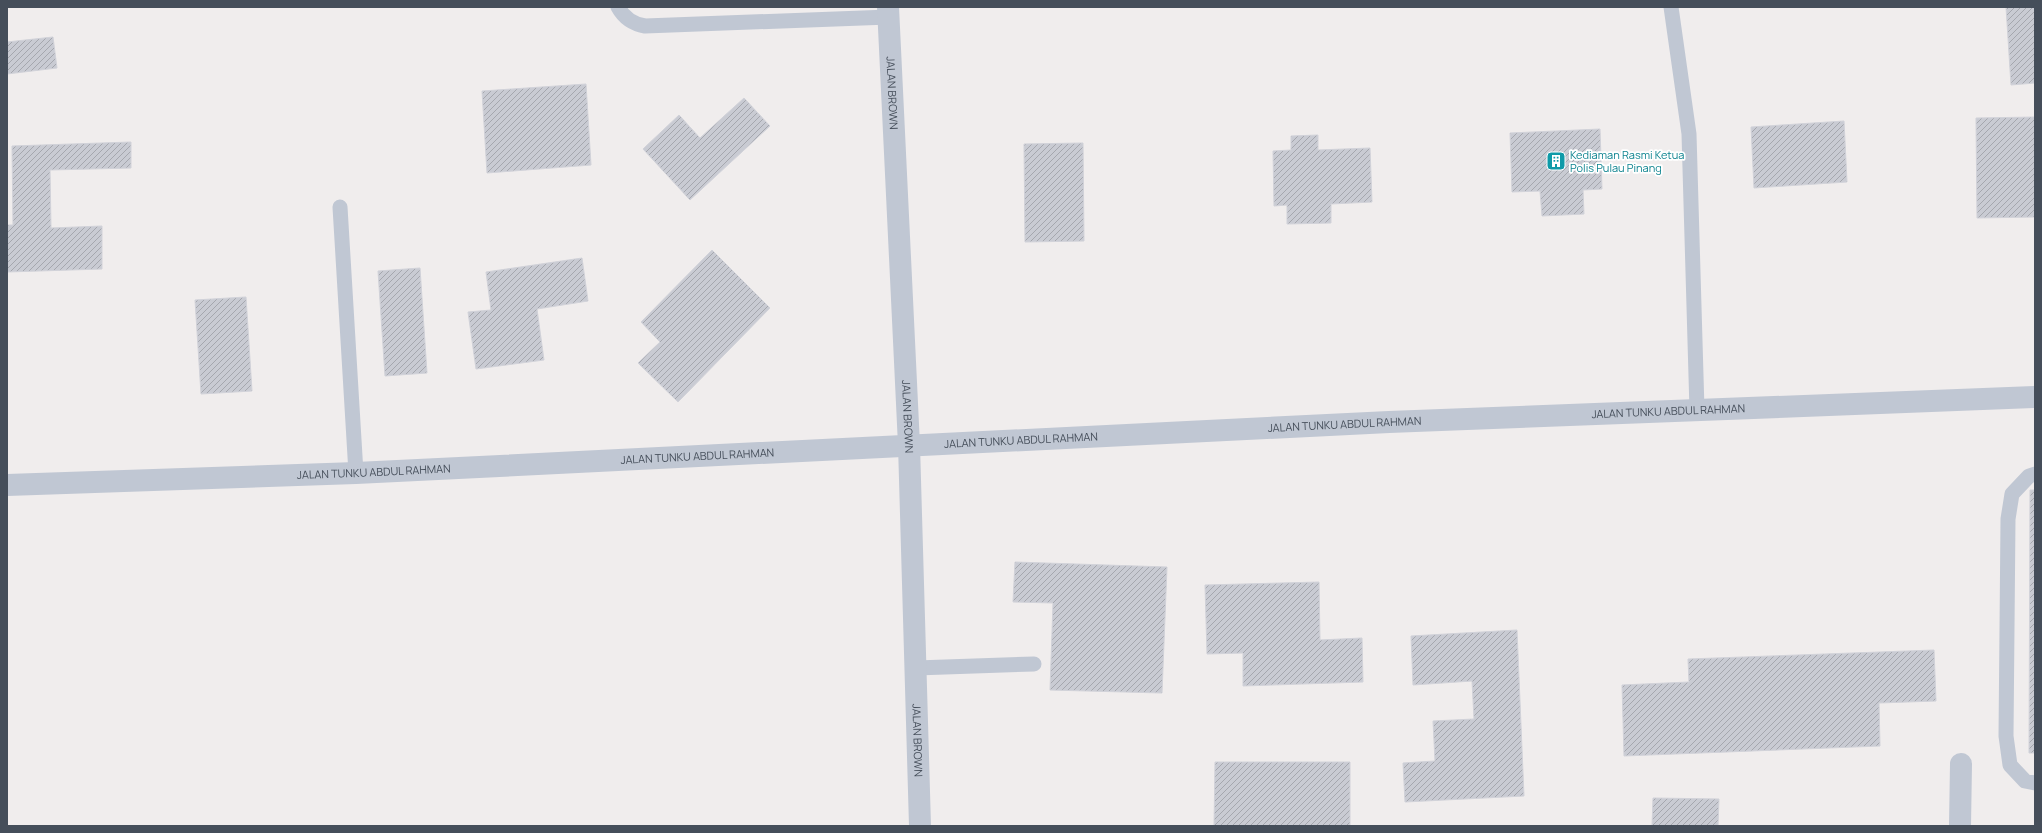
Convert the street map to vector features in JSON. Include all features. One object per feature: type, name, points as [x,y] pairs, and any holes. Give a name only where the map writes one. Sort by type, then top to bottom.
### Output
[{"type":"street","name":"JALAN BROWN","points":[[888,12],[909,445],[920,826]]},
{"type":"street","name":"JALAN TUNKU ABDUL RAHMAN","points":[[7,485],[590,463],[909,445],[1389,422],[2035,398]]},
{"type":"street","points":[[1960,826],[1961,764]]},
{"type":"lane","points":[[618,7],[628,19],[636,24],[645,26],[888,12]]},
{"type":"lane","points":[[1670,7],[1689,134],[1697,410]]},
{"type":"lane","points":[[340,207],[356,473]]},
{"type":"lane","points":[[2035,474],[2029,476],[2012,494],[2008,519],[2006,736],[2010,765],[2025,781],[2035,782]]},
{"type":"lane","points":[[916,668],[1034,664]]},
{"type":"building","points":[[2006,7],[2035,7],[2035,83],[2011,85]]},
{"type":"building","points":[[53,37],[57,68],[7,74],[7,42]]},
{"type":"building","points":[[586,84],[591,165],[487,173],[482,91]]},
{"type":"building","points":[[744,98],[770,126],[690,200],[643,149],[679,115],[700,138]]},
{"type":"building","points":[[2035,117],[2035,217],[1977,218],[1976,118]]},
{"type":"building","points":[[1844,121],[1847,182],[1754,188],[1751,127]]},
{"type":"building","name":"Kediaman Rasmi Ketua Polis Pulau Pinang","points":[[1600,129],[1602,189],[1583,190],[1584,214],[1542,216],[1540,191],[1512,192],[1510,133]]},
{"type":"building","points":[[1318,135],[1318,150],[1370,148],[1372,202],[1331,204],[1331,223],[1287,224],[1287,205],[1274,206],[1273,151],[1291,150],[1291,136]]},
{"type":"building","points":[[131,142],[131,168],[50,170],[51,228],[102,226],[102,269],[7,272],[7,225],[13,225],[12,146]]},
{"type":"building","points":[[1083,143],[1084,241],[1025,242],[1024,144]]},
{"type":"building","points":[[712,250],[770,308],[678,402],[638,363],[660,342],[641,322]]},
{"type":"building","points":[[582,258],[588,301],[537,309],[544,360],[476,369],[468,312],[491,310],[486,272]]},
{"type":"building","points":[[420,268],[427,373],[385,376],[378,271]]},
{"type":"building","points":[[246,297],[252,391],[201,394],[195,300]]},
{"type":"building","points":[[2030,490],[2035,490],[2035,753],[2029,753]]},
{"type":"building","points":[[1015,562],[1167,567],[1162,693],[1050,690],[1053,603],[1013,602]]},
{"type":"building","points":[[1319,582],[1320,640],[1362,638],[1363,682],[1243,686],[1243,653],[1207,654],[1205,585]]},
{"type":"building","points":[[1517,630],[1524,796],[1405,802],[1403,763],[1435,761],[1433,721],[1474,719],[1472,681],[1413,685],[1411,636]]},
{"type":"building","points":[[1934,650],[1936,701],[1879,703],[1880,746],[1624,756],[1622,685],[1689,682],[1688,659]]},
{"type":"building","points":[[1215,762],[1350,762],[1350,826],[1214,826]]},
{"type":"building","points":[[1653,798],[1719,799],[1718,826],[1652,826]]},
{"type":"place","name":"Kediaman Rasmi Ketua Polis Pulau Pinang","points":[[1556,161]]}]
